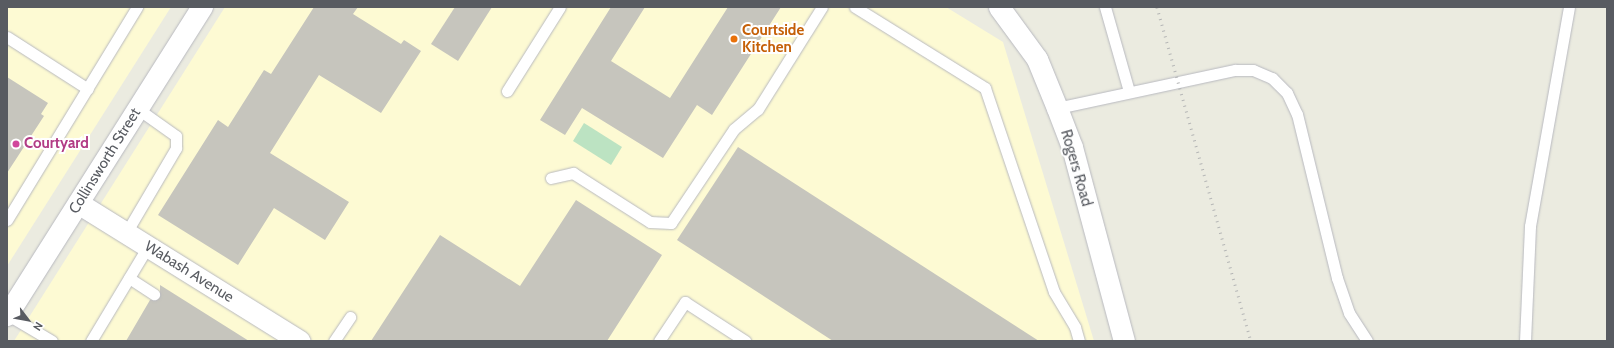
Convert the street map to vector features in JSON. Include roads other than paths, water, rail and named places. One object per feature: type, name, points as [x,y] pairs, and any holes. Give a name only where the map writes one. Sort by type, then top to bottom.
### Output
[{"type":"street","name":"Collinsworth Street","points":[[7,315],[202,7]]},
{"type":"street","name":"Rogers Road","points":[[999,7],[1036,59],[1072,147],[1124,341]]},
{"type":"street","name":"Wabash Avenue","points":[[78,203],[300,341]]},
{"type":"lane","points":[[7,220],[137,7]]},
{"type":"lane","points":[[507,91],[560,7]]},
{"type":"lane","points":[[550,178],[573,173],[650,222],[671,223],[734,128],[758,109],[822,7]]},
{"type":"lane","points":[[855,7],[985,88],[1054,292],[1075,327],[1079,341]]},
{"type":"lane","points":[[1104,7],[1129,91]]},
{"type":"lane","points":[[1525,341],[1530,226],[1569,7]]},
{"type":"lane","points":[[7,36],[88,89]]},
{"type":"lane","points":[[1057,108],[1220,72],[1253,70],[1272,78],[1287,93],[1297,114],[1337,278],[1348,313],[1367,341]]},
{"type":"lane","points":[[126,233],[176,148],[176,136],[138,109]]},
{"type":"lane","points":[[91,341],[148,246]]},
{"type":"lane","points":[[129,278],[154,294]]},
{"type":"lane","points":[[659,341],[685,302],[745,341]]},
{"type":"lane","points":[[7,315],[52,341]]},
{"type":"lane","points":[[334,341],[350,317]]},
{"type":"railway","points":[[1157,7],[1251,341]]},
{"type":"place","name":"Courtside Kitchen","points":[[734,39]]},
{"type":"place","name":"Courtyard","points":[[16,144]]}]
